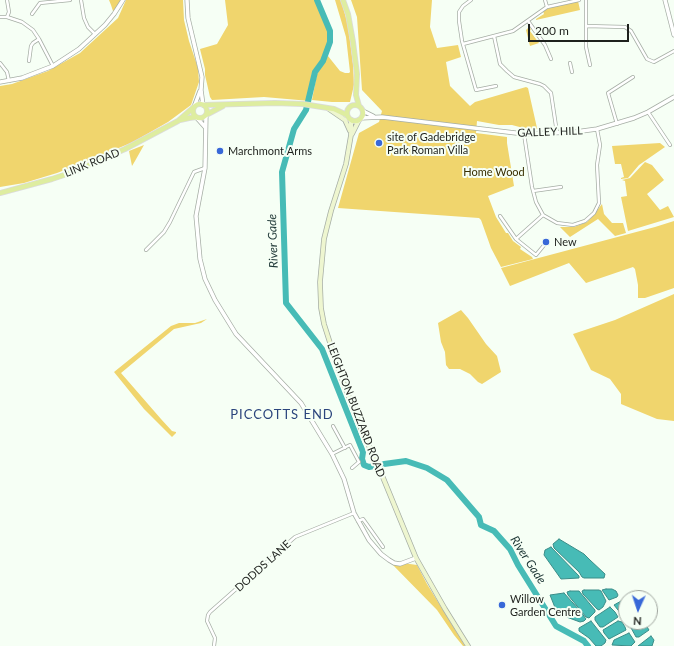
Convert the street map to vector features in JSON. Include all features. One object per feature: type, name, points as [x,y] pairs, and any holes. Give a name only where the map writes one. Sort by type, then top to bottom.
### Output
[{"type":"main road","points":[[343,0],[348,14],[353,42],[357,74],[356,94],[359,106],[363,111],[360,119],[353,121],[347,115],[356,94]]},
{"type":"main road","name":"LINK ROAD","points":[[0,193],[76,171],[139,143],[178,121],[197,104],[303,104],[334,109],[347,115]]},
{"type":"main road","points":[[203,105],[207,110],[206,115]]},
{"type":"main road","name":"LINK ROAD","points":[[178,121],[189,118],[202,118],[225,105]]},
{"type":"main road","points":[[351,106],[359,106]]},
{"type":"main road","name":"LINK ROAD","points":[[334,109],[351,106]]},
{"type":"main road","points":[[194,107],[193,113],[196,118]]},
{"type":"main road","points":[[326,107],[345,120],[351,135]]},
{"type":"main road","name":"LEIGHTON BUZZARD ROAD","points":[[351,135],[360,119]]},
{"type":"main road","name":"LEIGHTON BUZZARD ROAD","points":[[351,120],[351,135],[346,164],[330,211],[324,239],[320,282],[321,308],[331,348],[362,431],[416,558],[442,605],[468,646]]},
{"type":"street","points":[[7,0],[9,12],[7,18]]},
{"type":"street","points":[[32,14],[40,3],[70,0]]},
{"type":"street","points":[[81,0],[84,18],[88,27],[96,35]]},
{"type":"street","points":[[0,82],[22,78],[53,66],[79,49],[96,35],[114,14],[122,0]]},
{"type":"street","points":[[187,0],[188,18],[202,77],[201,90],[203,105]]},
{"type":"street","points":[[471,0],[463,6],[460,12],[459,21],[463,44],[476,90],[496,86]]},
{"type":"street","points":[[545,0],[547,7]]},
{"type":"street","points":[[463,44],[513,30],[547,7],[579,0]]},
{"type":"street","points":[[586,0],[586,47],[590,65]]},
{"type":"street","points":[[666,0],[674,35]]},
{"type":"street","points":[[0,17],[22,22],[33,30],[39,38],[53,66]]},
{"type":"street","points":[[528,21],[541,38],[551,59]]},
{"type":"street","points":[[586,26],[625,27],[630,31],[647,59],[654,62],[674,51]]},
{"type":"street","points":[[494,36],[500,64],[514,77],[540,84],[551,93],[557,133]]},
{"type":"street","points":[[29,61],[31,46],[39,38]]},
{"type":"street","points":[[0,63],[7,72],[9,81]]},
{"type":"street","points":[[570,63],[572,72]]},
{"type":"street","points":[[618,124],[608,94],[632,77]]},
{"type":"street","points":[[194,107],[201,90]]},
{"type":"street","name":"GALLEY HILL","points":[[363,111],[373,116],[524,134],[557,133],[597,130],[618,124],[648,112],[674,97]]},
{"type":"street","points":[[648,112],[670,145]]},
{"type":"street","points":[[206,115],[205,168],[196,216],[200,258],[205,279],[215,300],[236,334],[301,403],[332,454],[344,479],[354,513],[369,540],[389,560],[400,564],[416,558]]},
{"type":"street","name":"GALLEY HILL","points":[[360,119],[373,116]]},
{"type":"street","points":[[196,118],[206,128]]},
{"type":"street","points":[[524,134],[536,202],[543,214],[557,223],[573,225],[585,221],[594,212],[599,203],[597,165],[600,145],[597,130]]},
{"type":"street","points":[[146,250],[164,232],[194,172],[205,168]]},
{"type":"street","points":[[533,191],[561,187]]},
{"type":"street","points":[[516,240],[543,214]]},
{"type":"street","points":[[500,216],[516,240],[536,255],[545,244]]},
{"type":"street","points":[[333,426],[344,448]]},
{"type":"street","points":[[332,454],[350,445],[359,462],[352,468]]},
{"type":"street","name":"DODDS LANE","points":[[214,646],[215,638],[207,621],[210,612],[295,537],[354,513]]},
{"type":"street","points":[[358,522],[363,520],[383,548]]},
{"type":"green space","points":[[109,0],[123,0],[114,14],[111,5]]},
{"type":"green space","points":[[126,0],[183,0],[184,20],[198,68],[199,82],[191,105],[168,122],[133,142],[57,173],[24,183],[0,187],[0,86],[12,84],[48,71],[80,53],[118,18]]},
{"type":"green space","points":[[225,0],[316,0],[328,28],[329,41],[322,59],[312,73],[308,100],[310,101],[264,97],[212,100],[210,97],[200,49],[217,44],[228,25]]},
{"type":"green space","points":[[335,0],[341,0],[348,25],[354,85],[350,102],[312,100],[317,74],[328,56],[340,71],[345,73],[350,72],[346,37]]},
{"type":"green space","name":"Home Wood","points":[[351,0],[432,0],[430,27],[437,48],[458,45],[461,57],[446,62],[450,86],[470,106],[475,102],[526,87],[528,88],[537,128],[539,129],[527,129],[512,125],[499,125],[477,121],[476,133],[507,137],[514,186],[488,196],[496,217],[506,233],[508,233],[513,241],[521,247],[520,249],[533,259],[501,267],[491,248],[479,218],[338,208],[359,133],[379,122],[382,111],[362,90],[357,17]]},
{"type":"green space","points":[[578,1],[580,10],[536,20],[544,14],[543,11],[552,7]]},
{"type":"green space","points":[[529,27],[531,29],[530,31],[539,43],[530,46],[526,30]]},
{"type":"green space","points":[[660,143],[665,147],[639,165],[628,178],[621,179],[624,177],[621,164],[615,164],[612,146]]},
{"type":"green space","points":[[144,145],[135,161],[132,166],[129,151]]},
{"type":"green space","points":[[645,162],[652,165],[664,180],[647,194],[660,210],[668,206],[674,217],[628,231],[621,197],[627,196],[625,181],[622,180],[630,178]]},
{"type":"green space","points":[[602,204],[604,214],[612,223],[623,223],[626,233],[615,236],[598,219],[570,237],[560,227],[574,227],[587,222]]},
{"type":"green space","points":[[674,221],[674,288],[645,298],[638,298],[638,285],[635,269],[633,267],[586,283],[569,263],[510,286],[501,268],[655,227]]},
{"type":"green space","points":[[674,294],[674,421],[657,419],[621,404],[621,394],[610,379],[591,370],[573,334],[615,320]]},
{"type":"green space","points":[[461,310],[486,344],[497,356],[501,372],[482,384],[470,374],[460,369],[449,369],[446,365],[445,352],[441,342],[438,323]]},
{"type":"green space","points":[[207,319],[201,323],[174,329],[121,373],[172,431],[176,432],[172,437],[144,409],[114,372],[171,326],[179,323],[195,323]]},
{"type":"green space","points":[[389,561],[417,565],[465,646],[463,646],[454,635],[437,610]]},
{"type":"water","points":[[559,539],[584,554],[605,574],[604,578],[582,577],[579,572],[554,548],[553,544]]},
{"type":"water","points":[[551,547],[579,576],[579,578],[561,579],[544,555],[545,550]]},
{"type":"water","points":[[612,589],[616,591],[618,595],[617,597],[609,600],[602,590]]},
{"type":"water","points":[[579,591],[595,610],[589,618],[586,617],[568,595],[567,592]]},
{"type":"water","points":[[582,591],[601,591],[606,601],[603,607],[599,610],[597,609],[583,594]]},
{"type":"water","points":[[564,593],[586,619],[584,621],[580,622],[561,615],[556,610],[550,595]]},
{"type":"water","points":[[618,603],[618,610],[614,605]]},
{"type":"water","points":[[610,607],[618,617],[603,627],[600,627],[595,620],[595,617]]},
{"type":"water","points":[[591,621],[606,640],[601,646],[596,646],[589,638],[579,631],[579,628]]},
{"type":"water","points":[[618,621],[618,630],[626,630],[609,639],[603,630]]},
{"type":"water","points":[[632,630],[649,630],[639,637],[636,637]]},
{"type":"water","points":[[629,633],[635,642],[631,646],[612,645],[614,640]]},
{"type":"water","points":[[651,636],[654,640],[652,646],[638,646]]},
{"type":"waterway","name":"River Gade","points":[[317,0],[330,31],[330,42],[323,61],[315,72],[306,110],[294,129],[282,172],[286,303],[322,349],[363,452],[362,459],[364,465],[369,467],[374,466]]},
{"type":"waterway","name":"River Gade","points":[[384,464],[406,461],[427,468],[447,480],[479,517],[481,525],[494,531],[510,549],[518,565],[556,626],[584,641],[588,646]]},
{"type":"place","name":"site of Gadebridge Park Roman Villa","points":[[379,143]]},
{"type":"place","name":"Marchmont Arms","points":[[220,151]]},
{"type":"place","name":"New","points":[[546,242]]},
{"type":"place","name":"Willow Garden Centre","points":[[502,605]]},
{"type":"district","name":"PICCOTTS END","points":[[282,415]]}]
